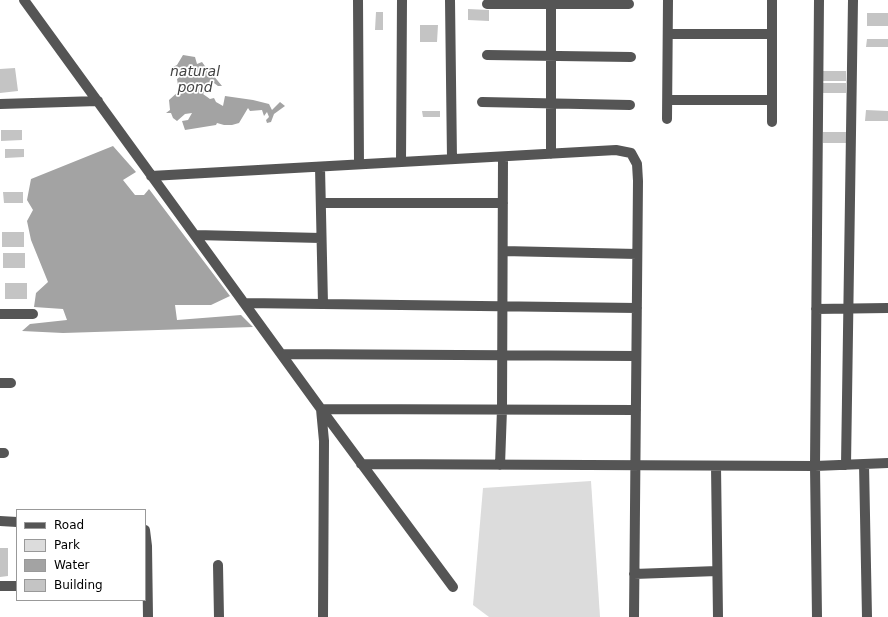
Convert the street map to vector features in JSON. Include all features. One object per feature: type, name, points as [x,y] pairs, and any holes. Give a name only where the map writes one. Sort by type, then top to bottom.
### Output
[{"type":"street","points":[[24,0],[361,464],[453,587]]},
{"type":"street","points":[[358,0],[360,164]]},
{"type":"street","points":[[401,162],[402,0]]},
{"type":"street","points":[[450,0],[452,159]]},
{"type":"street","points":[[667,119],[668,0]]},
{"type":"street","points":[[772,0],[772,122]]},
{"type":"street","points":[[817,617],[815,466],[819,0]]},
{"type":"street","points":[[846,465],[853,0]]},
{"type":"street","points":[[551,2],[551,154]]},
{"type":"street","points":[[486,4],[551,2],[629,4]]},
{"type":"street","points":[[668,34],[772,34]]},
{"type":"street","points":[[487,55],[631,58]]},
{"type":"street","points":[[668,100],[772,100]]},
{"type":"street","points":[[0,104],[98,101]]},
{"type":"street","points":[[482,102],[630,105]]},
{"type":"street","points":[[151,176],[616,150],[631,153],[637,164],[634,617]]},
{"type":"street","points":[[500,465],[502,409],[503,157]]},
{"type":"street","points":[[320,167],[323,304]]},
{"type":"street","points":[[321,204],[503,203]]},
{"type":"street","points":[[195,235],[321,238]]},
{"type":"street","points":[[503,251],[637,254]]},
{"type":"street","points":[[244,303],[637,308]]},
{"type":"street","points":[[816,309],[888,308]]},
{"type":"street","points":[[0,314],[33,314]]},
{"type":"street","points":[[282,354],[636,356]]},
{"type":"street","points":[[0,383],[11,383]]},
{"type":"street","points":[[321,409],[636,410]]},
{"type":"street","points":[[321,409],[324,441],[323,617]]},
{"type":"street","points":[[361,464],[815,466],[888,463]]},
{"type":"street","points":[[864,464],[867,617]]},
{"type":"street","points":[[716,466],[718,617]]},
{"type":"street","points":[[0,522],[16,522]]},
{"type":"street","points":[[218,565],[219,617]]},
{"type":"street","points":[[634,574],[717,571]]},
{"type":"street","points":[[0,586],[16,586]]},
{"type":"street","points":[[146,589],[148,617]]},
{"type":"green space","points":[[591,481],[600,617],[489,617],[473,605],[483,488]]},
{"type":"water","name":"natural pond","points":[[183,55],[195,57],[197,64],[202,62],[207,69],[211,69],[211,72],[216,72],[213,75],[222,86],[218,86],[214,83],[208,87],[203,94],[210,99],[214,98],[216,102],[223,106],[225,96],[269,104],[272,110],[280,102],[285,106],[274,114],[271,122],[267,123],[266,120],[269,117],[267,112],[264,116],[262,110],[250,111],[248,108],[239,123],[224,125],[217,123],[216,125],[185,130],[182,121],[188,120],[192,113],[185,114],[177,121],[173,118],[171,113],[166,113],[170,110],[169,100],[179,91],[177,79],[181,76],[179,73],[181,71],[179,67],[176,69],[173,67],[177,65]]},
{"type":"water","points":[[113,146],[136,172],[123,180],[135,195],[144,195],[149,189],[230,296],[211,305],[175,305],[177,320],[241,315],[253,327],[63,333],[22,331],[30,324],[67,320],[63,309],[34,307],[36,293],[48,282],[31,240],[27,221],[33,210],[27,200],[31,179]]},
{"type":"building","points":[[468,9],[489,10],[489,21],[468,20]]},
{"type":"building","points":[[376,12],[383,12],[383,30],[375,30]]},
{"type":"building","points":[[867,13],[888,13],[888,26],[867,26]]},
{"type":"building","points":[[420,25],[438,25],[437,42],[420,42]]},
{"type":"building","points":[[867,39],[888,39],[888,47],[866,47]]},
{"type":"building","points":[[15,68],[18,91],[0,93],[0,69]]},
{"type":"building","points":[[823,71],[846,71],[846,81],[823,81]]},
{"type":"building","points":[[823,83],[846,83],[846,93],[823,93]]},
{"type":"building","points":[[866,110],[888,111],[888,121],[865,121]]},
{"type":"building","points":[[422,111],[440,111],[440,117],[423,117]]},
{"type":"building","points":[[1,130],[22,130],[22,140],[1,141]]},
{"type":"building","points":[[823,132],[847,132],[847,143],[823,143]]},
{"type":"building","points":[[5,149],[24,149],[24,157],[5,158]]},
{"type":"building","points":[[3,192],[23,192],[23,203],[4,203]]},
{"type":"building","points":[[2,232],[24,232],[24,247],[2,247]]},
{"type":"building","points":[[3,253],[25,253],[25,268],[3,268]]},
{"type":"building","points":[[5,283],[27,283],[27,299],[5,299]]},
{"type":"building","points":[[0,548],[8,548],[8,576],[0,577]]}]
